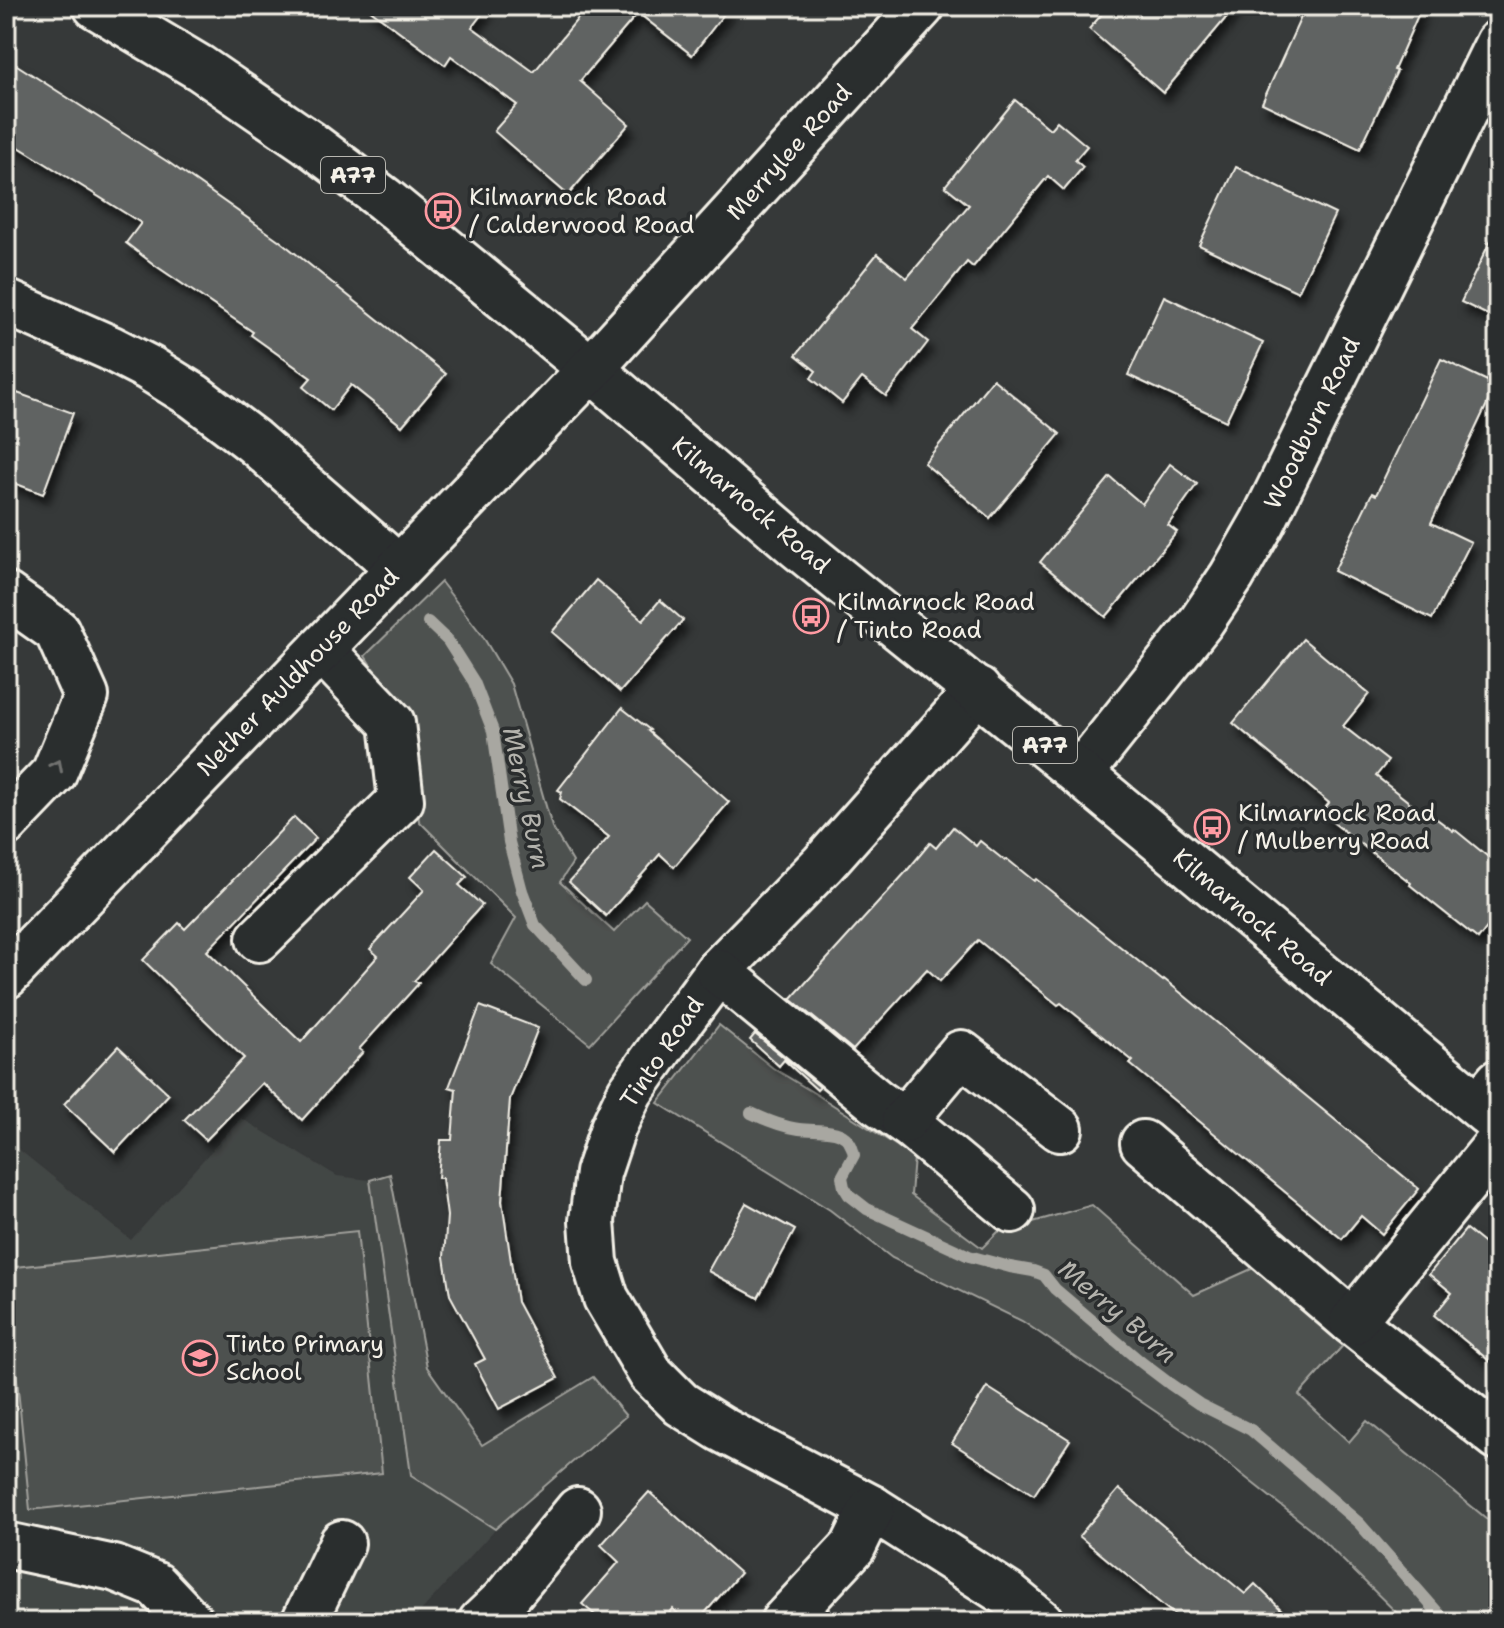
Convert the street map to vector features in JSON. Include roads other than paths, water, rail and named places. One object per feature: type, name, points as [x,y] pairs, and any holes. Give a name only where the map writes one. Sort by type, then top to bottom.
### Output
[{"type":"main road","name":"Kilmarnock Road","points":[[96,6],[200,68],[384,199],[591,369],[797,546],[1492,1103]]},
{"type":"main road","name":"Merrylee Road","points":[[591,369],[922,6]]},
{"type":"main road","name":"Woodburn Road","points":[[1080,774],[1201,622],[1263,522],[1498,43]]},
{"type":"main road","points":[[6,302],[110,348],[194,396],[253,441],[398,567]]},
{"type":"main road","name":"Nether Auldhouse Road","points":[[6,976],[591,369]]},
{"type":"main road","points":[[6,595],[57,631],[86,696],[54,773],[6,823]]},
{"type":"main road","points":[[259,939],[401,800],[392,723],[321,649]]},
{"type":"main road","name":"Tinto Road","points":[[978,690],[823,864],[718,971],[630,1092],[613,1128],[598,1173],[592,1221],[595,1262],[606,1298],[642,1362],[681,1404],[721,1429],[872,1508],[1007,1594],[1041,1622]]},
{"type":"main road","points":[[718,971],[1012,1210]]},
{"type":"main road","points":[[904,1121],[961,1053],[1060,1129]]},
{"type":"main road","points":[[1143,1143],[1352,1322],[1498,1437]]},
{"type":"main road","points":[[1352,1322],[1498,1143]]},
{"type":"main road","points":[[783,1622],[853,1547],[872,1508]]},
{"type":"main road","points":[[504,1615],[578,1510]]},
{"type":"main road","points":[[304,1622],[342,1543]]},
{"type":"main road","points":[[6,1545],[114,1568],[156,1585],[191,1622]]},
{"type":"waterway","name":"Merry Burn","points":[[428,622],[448,641],[474,682],[493,731],[509,842],[535,925],[586,980]]},
{"type":"waterway","name":"Merry Burn","points":[[751,1113],[786,1127],[841,1134],[851,1145],[854,1155],[842,1177],[844,1187],[867,1209],[969,1256],[1044,1275],[1055,1289],[1141,1362],[1199,1404],[1251,1430],[1359,1523],[1446,1622]]},
{"type":"place","name":"Kilmarnock Road / Calderwood Road","points":[[443,211]]},
{"type":"place","name":"Kilmarnock Road / Tinto Road","points":[[811,616]]},
{"type":"place","name":"Kilmarnock Road / Mulberry Road","points":[[1212,827]]},
{"type":"place","name":"Tinto Primary School","points":[[200,1358]]}]
